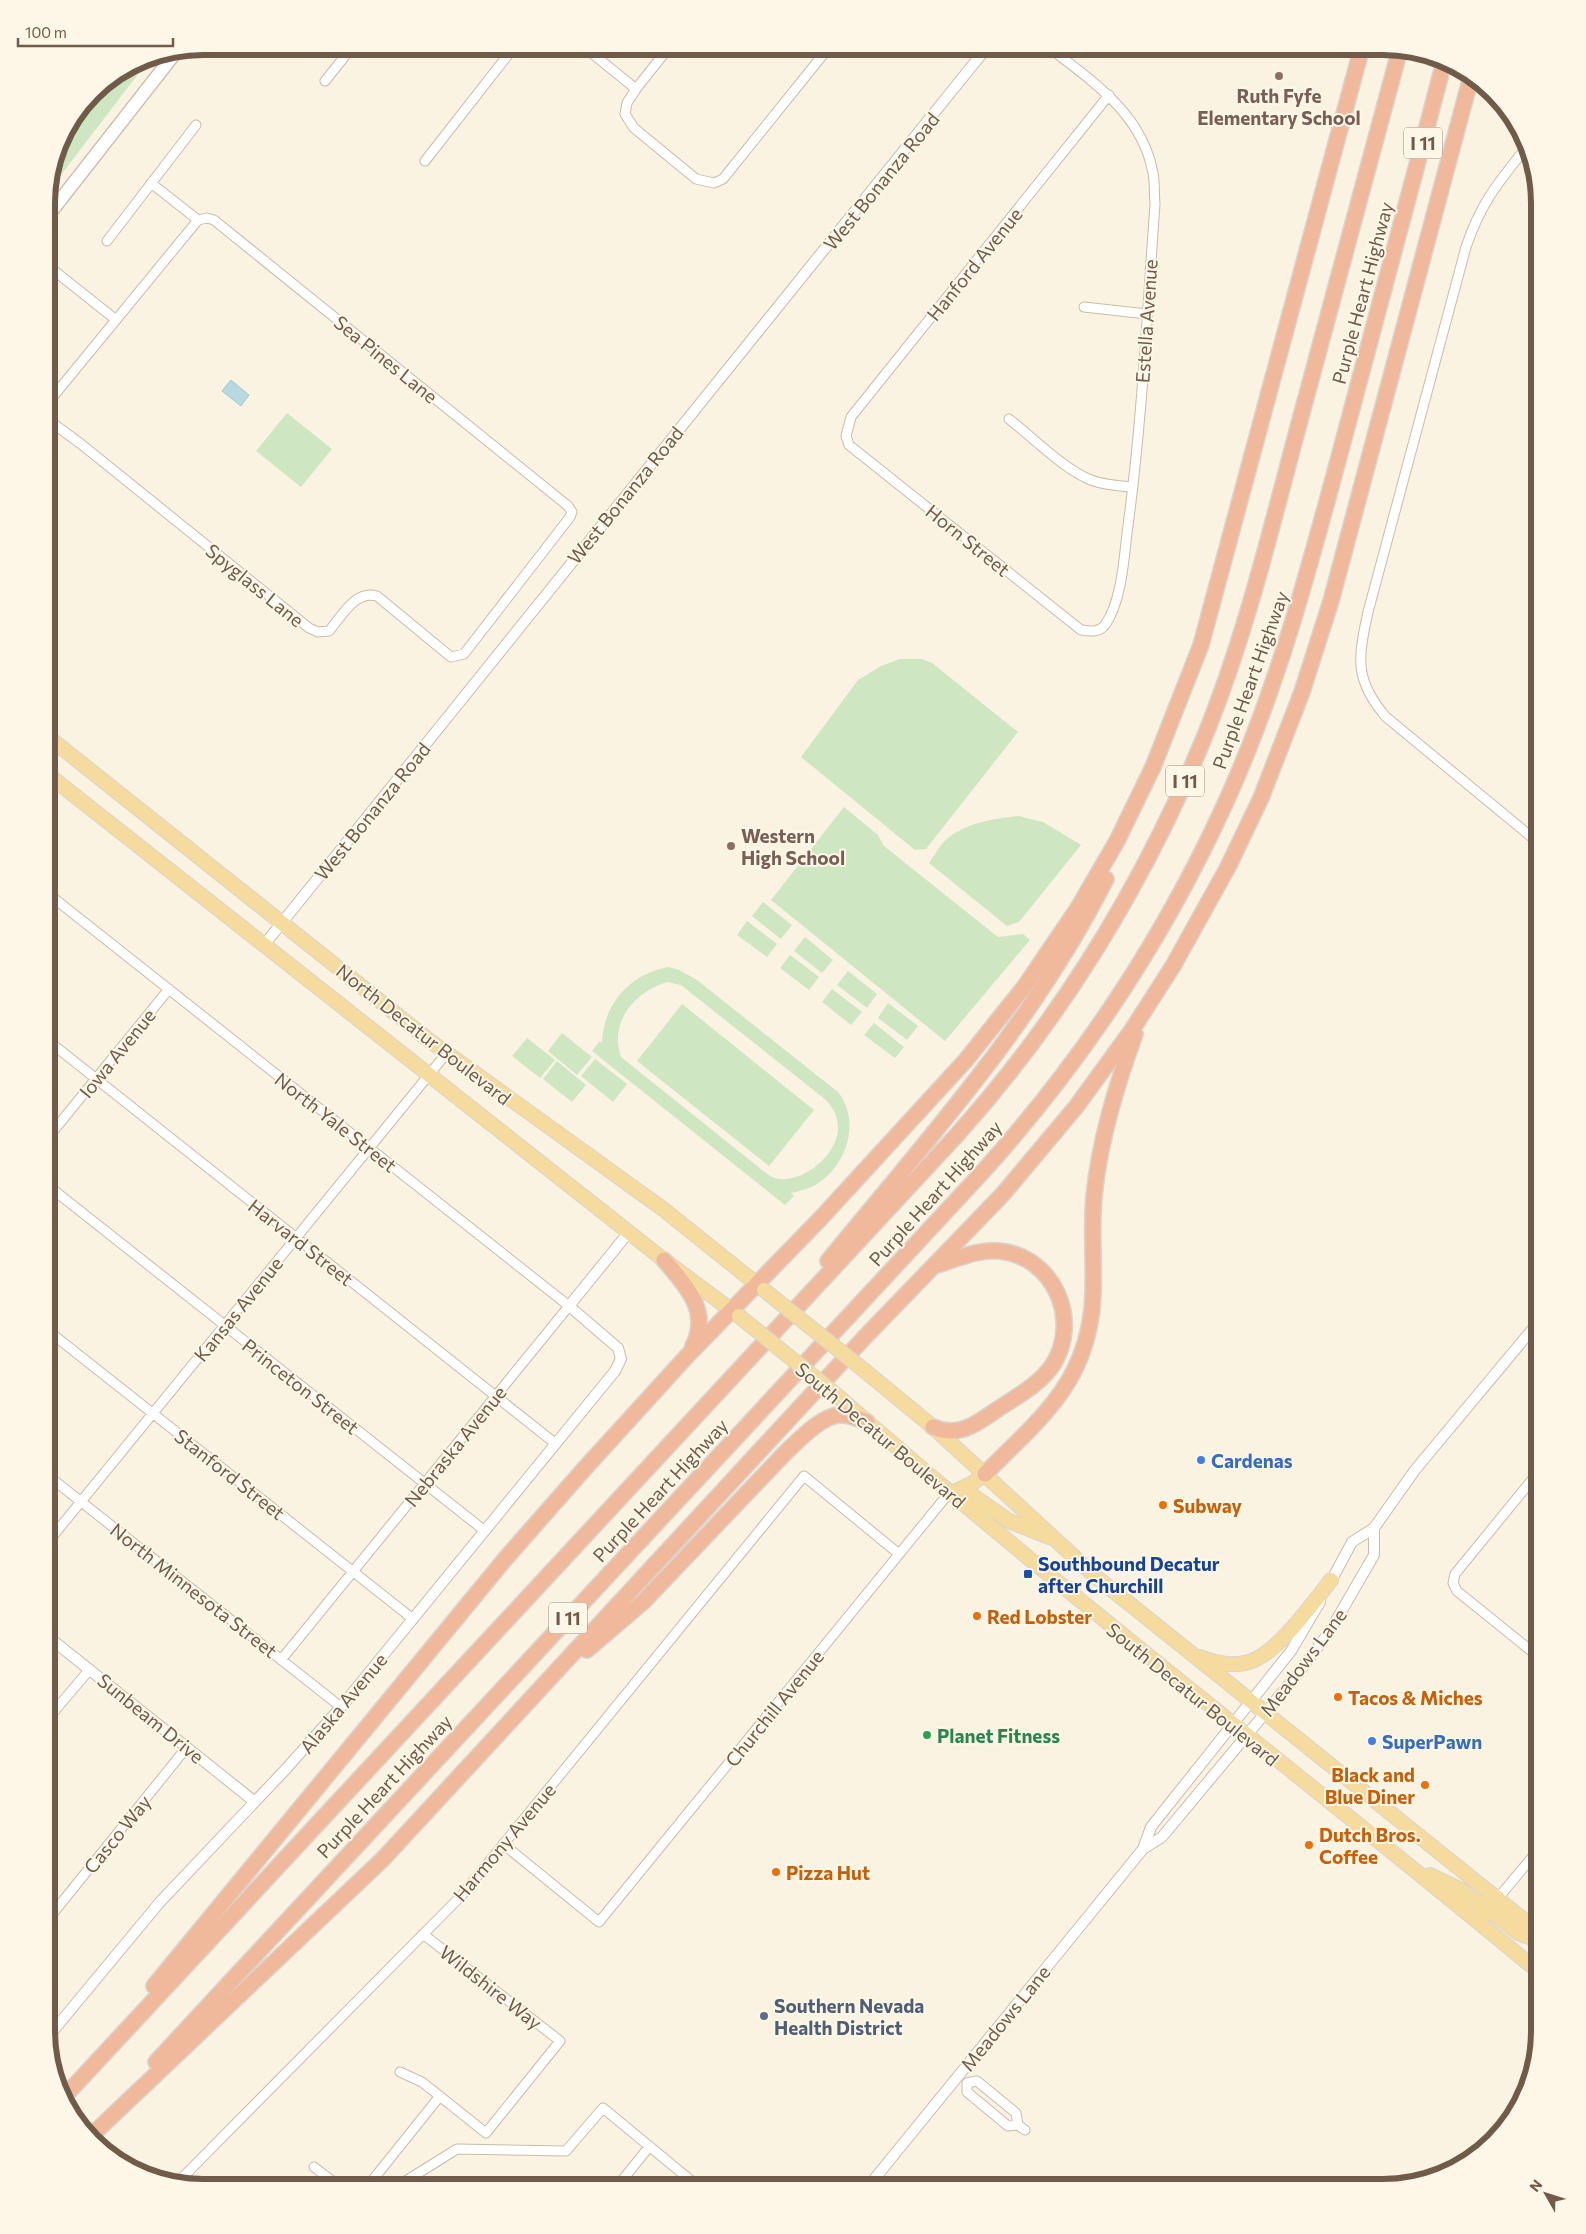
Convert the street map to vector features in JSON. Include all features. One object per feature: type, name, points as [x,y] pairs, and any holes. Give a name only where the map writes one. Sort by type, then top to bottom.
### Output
[{"type":"highway","points":[[68,2091],[506,1558],[688,1355],[736,1313],[760,1288],[941,1089],[996,1024],[1063,932],[1125,825],[1173,720],[1207,625],[1361,55]]},
{"type":"highway","name":"Purple Heart Highway","points":[[68,2092],[943,1150],[993,1093],[1082,972],[1126,899],[1157,841],[1204,737],[1242,632],[1398,56]]},
{"type":"highway","name":"Purple Heart Highway","points":[[94,2131],[978,1177],[1051,1090],[1117,999],[1166,919],[1214,828],[1248,752],[1275,681],[1303,591],[1443,67]]},
{"type":"highway","points":[[94,2131],[383,1858],[687,1528],[1003,1194],[1053,1136],[1099,1076],[1142,1014],[1187,942],[1236,850],[1276,763],[1302,692],[1331,601],[1471,84]]},
{"type":"highway","points":[[724,1385],[958,1103],[1015,1030],[1061,961],[1089,911],[1115,862],[1125,825]]},
{"type":"highway","points":[[985,1474],[1058,1396],[1074,1370],[1086,1339],[1094,1303],[1093,1216],[1099,1157],[1113,1099],[1142,1014]]},
{"type":"highway","points":[[933,1427],[953,1432],[968,1428],[1038,1381],[1049,1370],[1058,1355],[1063,1340],[1065,1324],[1062,1302],[1052,1282],[1036,1265],[1017,1255],[996,1251],[979,1252],[934,1266]]},
{"type":"highway","points":[[664,1260],[689,1292],[700,1314],[698,1335],[688,1355]]},
{"type":"highway","points":[[540,1689],[642,1602],[785,1453],[810,1431],[828,1418],[840,1414],[867,1422]]},
{"type":"main road","points":[[55,207],[171,59]]},
{"type":"main road","name":"North Decatur Boulevard","points":[[55,742],[446,1054],[649,1198],[806,1325]]},
{"type":"main road","name":"North Decatur Boulevard","points":[[55,780],[782,1351]]},
{"type":"main road","name":"South Decatur Boulevard","points":[[806,1325],[933,1427],[1096,1577],[1531,1926]]},
{"type":"main road","name":"South Decatur Boulevard","points":[[782,1351],[840,1398],[949,1493],[1245,1736],[1531,1966]]},
{"type":"main road","points":[[949,1493],[968,1486],[985,1474]]},
{"type":"main road","points":[[949,1493],[972,1495],[1009,1521],[1054,1539]]},
{"type":"main road","points":[[1184,1649],[1205,1659],[1222,1664],[1238,1664],[1255,1660],[1276,1644],[1332,1580]]},
{"type":"main road","points":[[1405,1863],[1461,1890],[1475,1902],[1487,1904],[1498,1898]]},
{"type":"main road","points":[[1475,1920],[1482,1913],[1493,1912],[1518,1933],[1531,1938]]},
{"type":"street","points":[[325,80],[346,55]]},
{"type":"street","points":[[425,161],[508,55]]},
{"type":"street","points":[[593,55],[636,90]]},
{"type":"street","points":[[663,55],[627,103],[625,114],[634,128],[696,179],[714,182],[723,180],[823,55]]},
{"type":"street","name":"West Bonanza Road","points":[[264,945],[981,55]]},
{"type":"street","name":"Estella Avenue","points":[[1058,55],[1109,95],[1132,123],[1149,157],[1153,175],[1155,204],[1133,487],[1123,567],[1113,611],[1104,626],[1097,631]]},
{"type":"street","name":"Hanford Avenue","points":[[846,436],[851,417],[1109,95]]},
{"type":"street","points":[[107,241],[196,125]]},
{"type":"street","points":[[1522,153],[1488,196],[1474,222],[1368,612],[1361,652],[1364,686],[1386,717],[1531,837]]},
{"type":"street","name":"Sea Pines Lane","points":[[151,183],[198,220],[214,220],[570,508]]},
{"type":"street","points":[[55,394],[198,220]]},
{"type":"street","points":[[55,271],[115,319]]},
{"type":"street","points":[[1084,307],[1146,314]]},
{"type":"street","points":[[1009,419],[1073,471],[1090,480],[1115,486],[1133,487]]},
{"type":"street","name":"Spyglass Lane","points":[[55,425],[309,628],[318,632],[329,631],[358,596],[367,593],[376,596],[452,657],[464,654],[570,517],[572,512],[570,508]]},
{"type":"street","name":"Horn Street","points":[[846,436],[849,445],[1081,630],[1097,631]]},
{"type":"street","name":"North Yale Street","points":[[55,899],[569,1306],[615,1345],[621,1355]]},
{"type":"street","name":"Iowa Avenue","points":[[55,1129],[169,990]]},
{"type":"street","name":"Harvard Street","points":[[55,1046],[556,1444]]},
{"type":"street","name":"Kansas Avenue","points":[[55,1533],[446,1054]]},
{"type":"street","name":"Princeton Street","points":[[55,1191],[484,1532]]},
{"type":"street","name":"Nebraska Avenue","points":[[281,1660],[629,1232]]},
{"type":"street","name":"Meadows Lane","points":[[1143,1849],[1151,1827],[1233,1726],[1250,1701],[1302,1635],[1352,1542],[1374,1528],[1415,1470],[1531,1331]]},
{"type":"street","name":"Stanford Street","points":[[55,1336],[413,1619]]},
{"type":"street","name":"Alaska Avenue","points":[[55,2029],[160,1902],[255,1802],[341,1707],[617,1369],[621,1355]]},
{"type":"street","name":"Harmony Avenue","points":[[183,2177],[462,1895],[804,1476],[899,1554]]},
{"type":"street","name":"North Minnesota Street","points":[[55,1481],[341,1707]]},
{"type":"street","points":[[1531,1481],[1455,1574],[1453,1583],[1457,1591],[1531,1651]]},
{"type":"street","name":"Churchill Avenue","points":[[503,1844],[599,1922],[949,1493]]},
{"type":"street","name":"Meadows Lane","points":[[873,2179],[1143,1849],[1162,1837],[1245,1736],[1266,1714],[1319,1646],[1357,1588],[1374,1555],[1374,1528]]},
{"type":"street","name":"Sunbeam Drive","points":[[55,1642],[255,1802]]},
{"type":"street","points":[[55,1710],[90,1669]]},
{"type":"street","name":"Casco Way","points":[[55,1911],[187,1747]]},
{"type":"street","points":[[1498,1898],[1531,1859]]},
{"type":"street","name":"Wildshire Way","points":[[423,1934],[560,2041],[486,2133],[440,2096]]},
{"type":"street","points":[[374,2179],[440,2096],[422,2082],[400,2072]]},
{"type":"street","points":[[958,2075],[967,2083],[967,2092],[1008,2126],[1022,2127],[1016,2113],[977,2081],[967,2083]]},
{"type":"street","points":[[410,2179],[457,2150],[566,2151],[602,2108],[689,2179]]},
{"type":"street","points":[[623,2179],[649,2146]]},
{"type":"street","points":[[314,2167],[329,2179]]},
{"type":"green space","points":[[143,68],[57,181],[66,146],[86,113],[105,92]]},
{"type":"green space","points":[[287,413],[332,449],[301,487],[256,451]]},
{"type":"green space","points":[[900,659],[922,659],[932,663],[1018,732],[926,849],[915,850],[801,757],[858,680],[881,666]]},
{"type":"green space","points":[[844,807],[878,835],[884,846],[998,937],[1023,934],[1030,940],[945,1041],[771,900]]},
{"type":"green space","points":[[1019,816],[1043,822],[1081,845],[1019,922],[1007,926],[929,863],[942,843],[964,828],[1000,818]]},
{"type":"green space","points":[[763,902],[792,925],[781,939],[752,916]]},
{"type":"green space","points":[[747,921],[777,944],[767,957],[737,935]]},
{"type":"green space","points":[[805,937],[833,960],[822,973],[794,951]]},
{"type":"green space","points":[[790,955],[819,977],[809,990],[780,968]]},
{"type":"green space","points":[[669,967],[697,980],[838,1092],[845,1104],[849,1116],[849,1129],[843,1154],[836,1166],[817,1184],[808,1189],[791,1193],[794,1196],[785,1205],[592,1051],[600,1041],[602,1043],[604,1029],[614,1003],[631,983],[655,970]],"holes":[[[667,982],[681,985],[826,1100],[834,1111],[838,1122],[837,1133],[834,1144],[820,1163],[799,1176],[787,1179],[769,1175],[621,1057],[618,1032],[627,1010],[644,993],[655,987]]]},
{"type":"green space","points":[[848,971],[877,994],[867,1008],[837,985]]},
{"type":"green space","points":[[832,989],[862,1012],[851,1025],[822,1002]]},
{"type":"green space","points":[[888,1003],[918,1026],[907,1040],[878,1018]]},
{"type":"green space","points":[[682,1004],[814,1110],[769,1166],[637,1061]]},
{"type":"green space","points":[[874,1023],[904,1047],[895,1058],[864,1035]]},
{"type":"green space","points":[[562,1033],[592,1057],[577,1075],[548,1051]]},
{"type":"green space","points":[[527,1038],[555,1060],[540,1078],[512,1056]]},
{"type":"green space","points":[[595,1059],[627,1084],[613,1102],[581,1076]]},
{"type":"green space","points":[[557,1061],[586,1085],[572,1102],[543,1079]]},
{"type":"water","points":[[231,380],[249,395],[241,406],[222,391]]},
{"type":"place","name":"Ruth Fyfe Elementary School","points":[[1279,76]]},
{"type":"place","name":"Western High School","points":[[731,846]]},
{"type":"place","name":"Cardenas","points":[[1201,1460]]},
{"type":"place","name":"Subway","points":[[1163,1505]]},
{"type":"place","name":"Southbound Decatur after Churchill","points":[[1028,1574]]},
{"type":"place","name":"Red Lobster","points":[[977,1616]]},
{"type":"place","name":"Tacos & Miches","points":[[1338,1697]]},
{"type":"place","name":"Planet Fitness","points":[[927,1735]]},
{"type":"place","name":"SuperPawn","points":[[1372,1741]]},
{"type":"place","name":"Black and Blue Diner","points":[[1425,1785]]},
{"type":"place","name":"Dutch Bros. Coffee","points":[[1309,1845]]},
{"type":"place","name":"Pizza Hut","points":[[776,1872]]},
{"type":"place","name":"Southern Nevada Health District","points":[[764,2016]]}]
